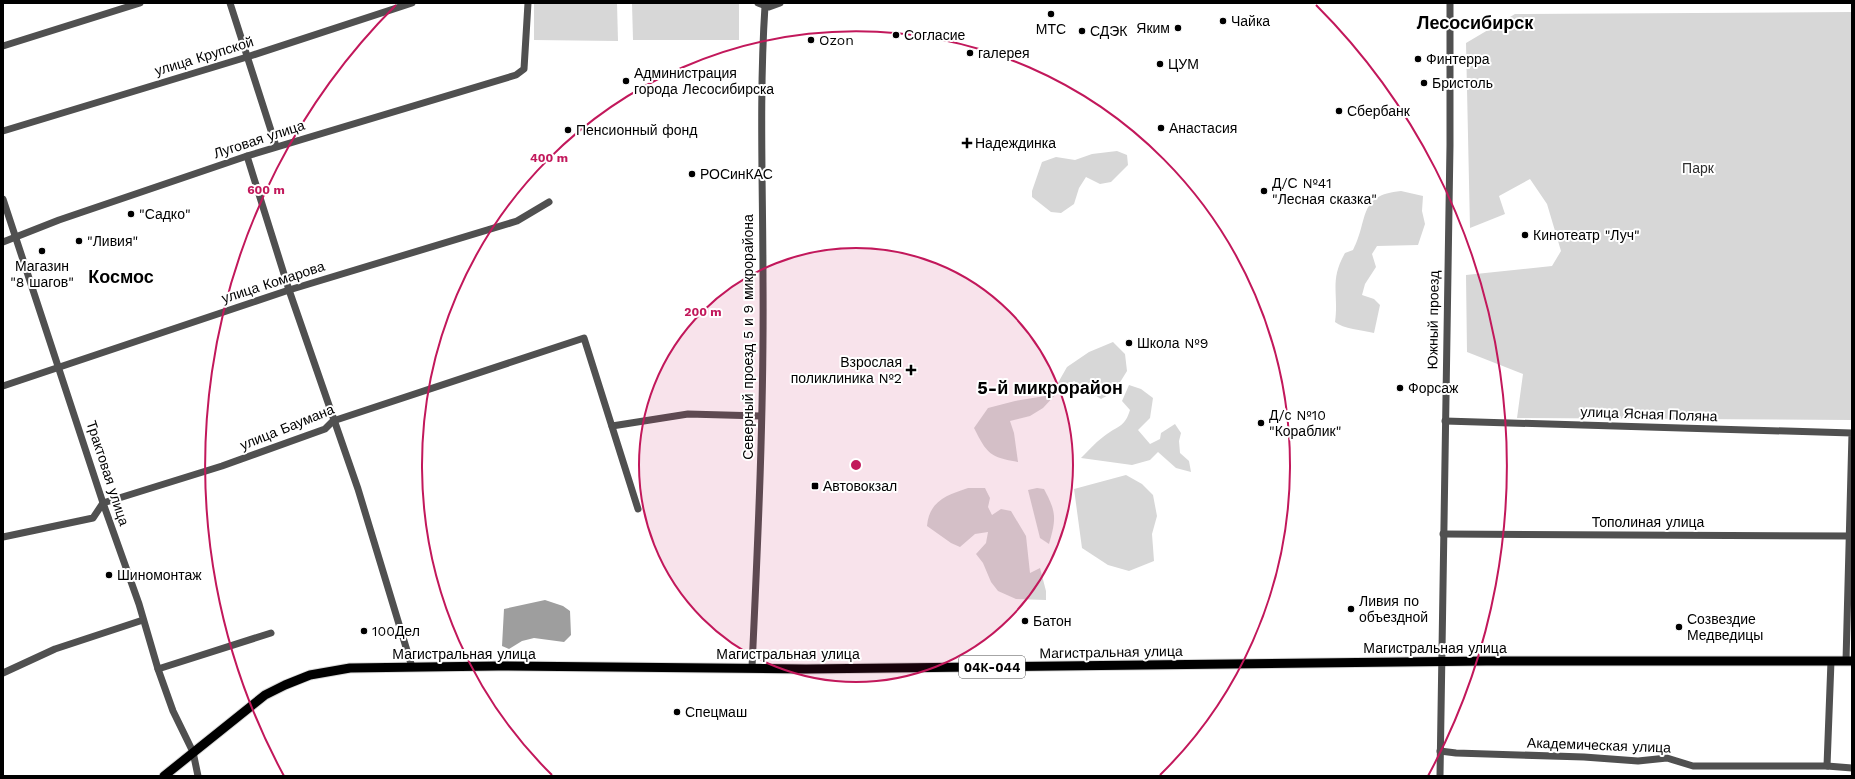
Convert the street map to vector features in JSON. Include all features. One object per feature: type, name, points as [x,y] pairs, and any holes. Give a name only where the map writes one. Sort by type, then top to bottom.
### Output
[{"type":"main road","name":"Магистральная улица","points":[[164,776],[192,752],[266,695],[285,685],[310,675],[332,670],[412,668],[752,667],[806,669],[1443,661],[1849,661]]},
{"type":"street","points":[[3,46],[140,3]]},
{"type":"street","points":[[230,3],[276,146]]},
{"type":"street","name":"улица Крупской","points":[[3,131],[247,57],[412,3]]},
{"type":"street","name":"Луговая улица","points":[[3,242],[59,220],[276,146],[516,75],[524,68],[528,3]]},
{"type":"street","points":[[761,5],[773,6],[780,3]]},
{"type":"street","name":"Южный проезд","points":[[1440,776],[1450,152],[1450,3]]},
{"type":"street","name":"Северный проезд 5 и 9 микрорайона","points":[[752,667],[764,282],[761,5]]},
{"type":"street","points":[[247,156],[289,290],[333,421],[358,489],[412,668]]},
{"type":"street","name":"Трактовая улица","points":[[3,199],[60,366],[103,503],[158,669],[173,711],[192,752],[198,776]]},
{"type":"street","name":"улица Комарова","points":[[3,386],[289,290],[517,221],[549,202]]},
{"type":"street","name":"улица Баумана","points":[[103,503],[229,463],[325,429],[333,421],[584,338],[612,426]]},
{"type":"street","points":[[638,509],[612,426],[688,414],[761,416]]},
{"type":"street","name":"улица Ясная Поляна","points":[[1445,421],[1852,433]]},
{"type":"street","points":[[1849,661],[1852,433]]},
{"type":"street","points":[[3,538],[93,518],[103,503]]},
{"type":"street","name":"Тополиная улица","points":[[1443,534],[1850,536]]},
{"type":"street","points":[[3,673],[55,649],[143,620]]},
{"type":"street","points":[[158,669],[271,633]]},
{"type":"street","points":[[1827,766],[1831,661]]},
{"type":"street","name":"Академическая улица","points":[[1440,751],[1456,754],[1584,757],[1638,762],[1667,758],[1693,766],[1827,766],[1852,768]]},
{"type":"green space","points":[[534,3],[617,3],[618,41],[534,40]]},
{"type":"green space","points":[[632,3],[739,3],[739,40],[633,40]]},
{"type":"green space","name":"Парк","points":[[1852,12],[1852,420],[1517,418],[1523,374],[1467,352],[1466,275],[1552,266],[1561,251],[1547,204],[1530,179],[1499,196],[1505,214],[1470,228],[1466,43],[1515,14]]},
{"type":"green space","points":[[1117,151],[1127,155],[1128,165],[1111,182],[1100,184],[1086,177],[1079,188],[1074,204],[1061,213],[1051,212],[1032,197],[1032,191],[1042,162],[1056,157],[1075,160],[1092,154]]},
{"type":"green space","points":[[1401,191],[1423,196],[1422,211],[1425,224],[1418,245],[1377,246],[1372,254],[1376,267],[1365,284],[1362,295],[1374,299],[1380,305],[1374,333],[1348,328],[1338,324],[1335,322],[1336,280],[1340,263],[1345,253],[1353,250],[1358,239],[1366,211],[1371,204],[1377,198],[1387,193]]},
{"type":"green space","points":[[1113,342],[1125,354],[1127,371],[1114,392],[1101,399],[1074,381],[1057,393],[1043,408],[1030,416],[1010,421],[1014,433],[1018,462],[995,456],[986,449],[974,428],[988,408],[1015,401],[1051,395],[1067,367],[1089,352]]},
{"type":"green space","points":[[1129,385],[1141,389],[1153,398],[1150,418],[1138,430],[1150,444],[1160,439],[1161,433],[1175,424],[1181,433],[1179,441],[1180,453],[1189,461],[1191,472],[1176,468],[1158,452],[1150,460],[1132,465],[1081,458],[1100,439],[1122,425],[1126,419],[1130,410],[1122,401]]},
{"type":"green space","points":[[1126,475],[1142,484],[1153,495],[1157,516],[1152,534],[1154,561],[1129,571],[1108,565],[1082,548],[1074,489]]},
{"type":"green space","points":[[968,488],[985,488],[990,498],[988,507],[992,515],[1001,509],[1011,511],[1026,536],[1030,573],[1040,568],[1046,591],[1046,600],[1016,599],[998,591],[991,582],[983,563],[976,554],[986,543],[988,532],[975,534],[960,547],[951,543],[927,526],[928,517],[931,510],[940,500],[953,493]]},
{"type":"green space","points":[[1037,488],[1044,489],[1053,510],[1054,522],[1049,544],[1040,538],[1028,490]]},
{"type":"shaded area","points":[[545,600],[563,606],[570,611],[571,635],[564,642],[534,638],[522,641],[509,649],[502,646],[504,609]]},
{"type":"place","name":"МТС","points":[[1051,14]]},
{"type":"place","name":"Чайка","points":[[1223,21]]},
{"type":"place","name":"Яким","points":[[1178,28]]},
{"type":"place","name":"СДЭК","points":[[1082,31]]},
{"type":"place","name":"Согласие","points":[[896,35]]},
{"type":"place","name":"Ozon","points":[[811,40]]},
{"type":"place","name":"галерея","points":[[970,53]]},
{"type":"place","name":"Финтерра","points":[[1418,59]]},
{"type":"place","name":"ЦУМ","points":[[1160,64]]},
{"type":"place","name":"Администрация города Лесосибирска","points":[[626,81]]},
{"type":"place","name":"Бристоль","points":[[1424,83]]},
{"type":"place","name":"Сбербанк","points":[[1339,111]]},
{"type":"place","name":"Анастасия","points":[[1161,128]]},
{"type":"place","name":"Пенсионный фонд","points":[[568,130]]},
{"type":"place","name":"Надеждинка","points":[[967,143]]},
{"type":"place","name":"РОСинКАС","points":[[692,174]]},
{"type":"place","name":"Д/С №41 \"Лесная сказка\"","points":[[1264,191]]},
{"type":"place","name":"\"Садко\"","points":[[131,214]]},
{"type":"place","name":"Кинотеатр \"Луч\"","points":[[1525,235]]},
{"type":"place","name":"\"Ливия\"","points":[[79,241]]},
{"type":"place","name":"Магазин \"8 шагов\"","points":[[42,251]]},
{"type":"place","name":"Школа №9","points":[[1129,343]]},
{"type":"place","name":"Взрослая поликлиника №2","points":[[911,370]]},
{"type":"place","name":"Форсаж","points":[[1400,388]]},
{"type":"place","name":"Д/с №10 \"Кораблик\"","points":[[1261,423]]},
{"type":"place","name":"Автовокзал","points":[[815,486]]},
{"type":"place","name":"Шиномонтаж","points":[[109,575]]},
{"type":"place","name":"Ливия по объездной","points":[[1351,609]]},
{"type":"place","name":"Батон","points":[[1025,621]]},
{"type":"place","name":"Созвездие Медведицы","points":[[1679,627]]},
{"type":"place","name":"100Дел","points":[[364,631]]},
{"type":"place","name":"Спецмаш","points":[[677,712]]},
{"type":"district","name":"Лесосибирск","points":[[1475,22]]},
{"type":"district","name":"Космос","points":[[121,276]]},
{"type":"district","name":"5-й микрорайон","points":[[1050,387]]}]
